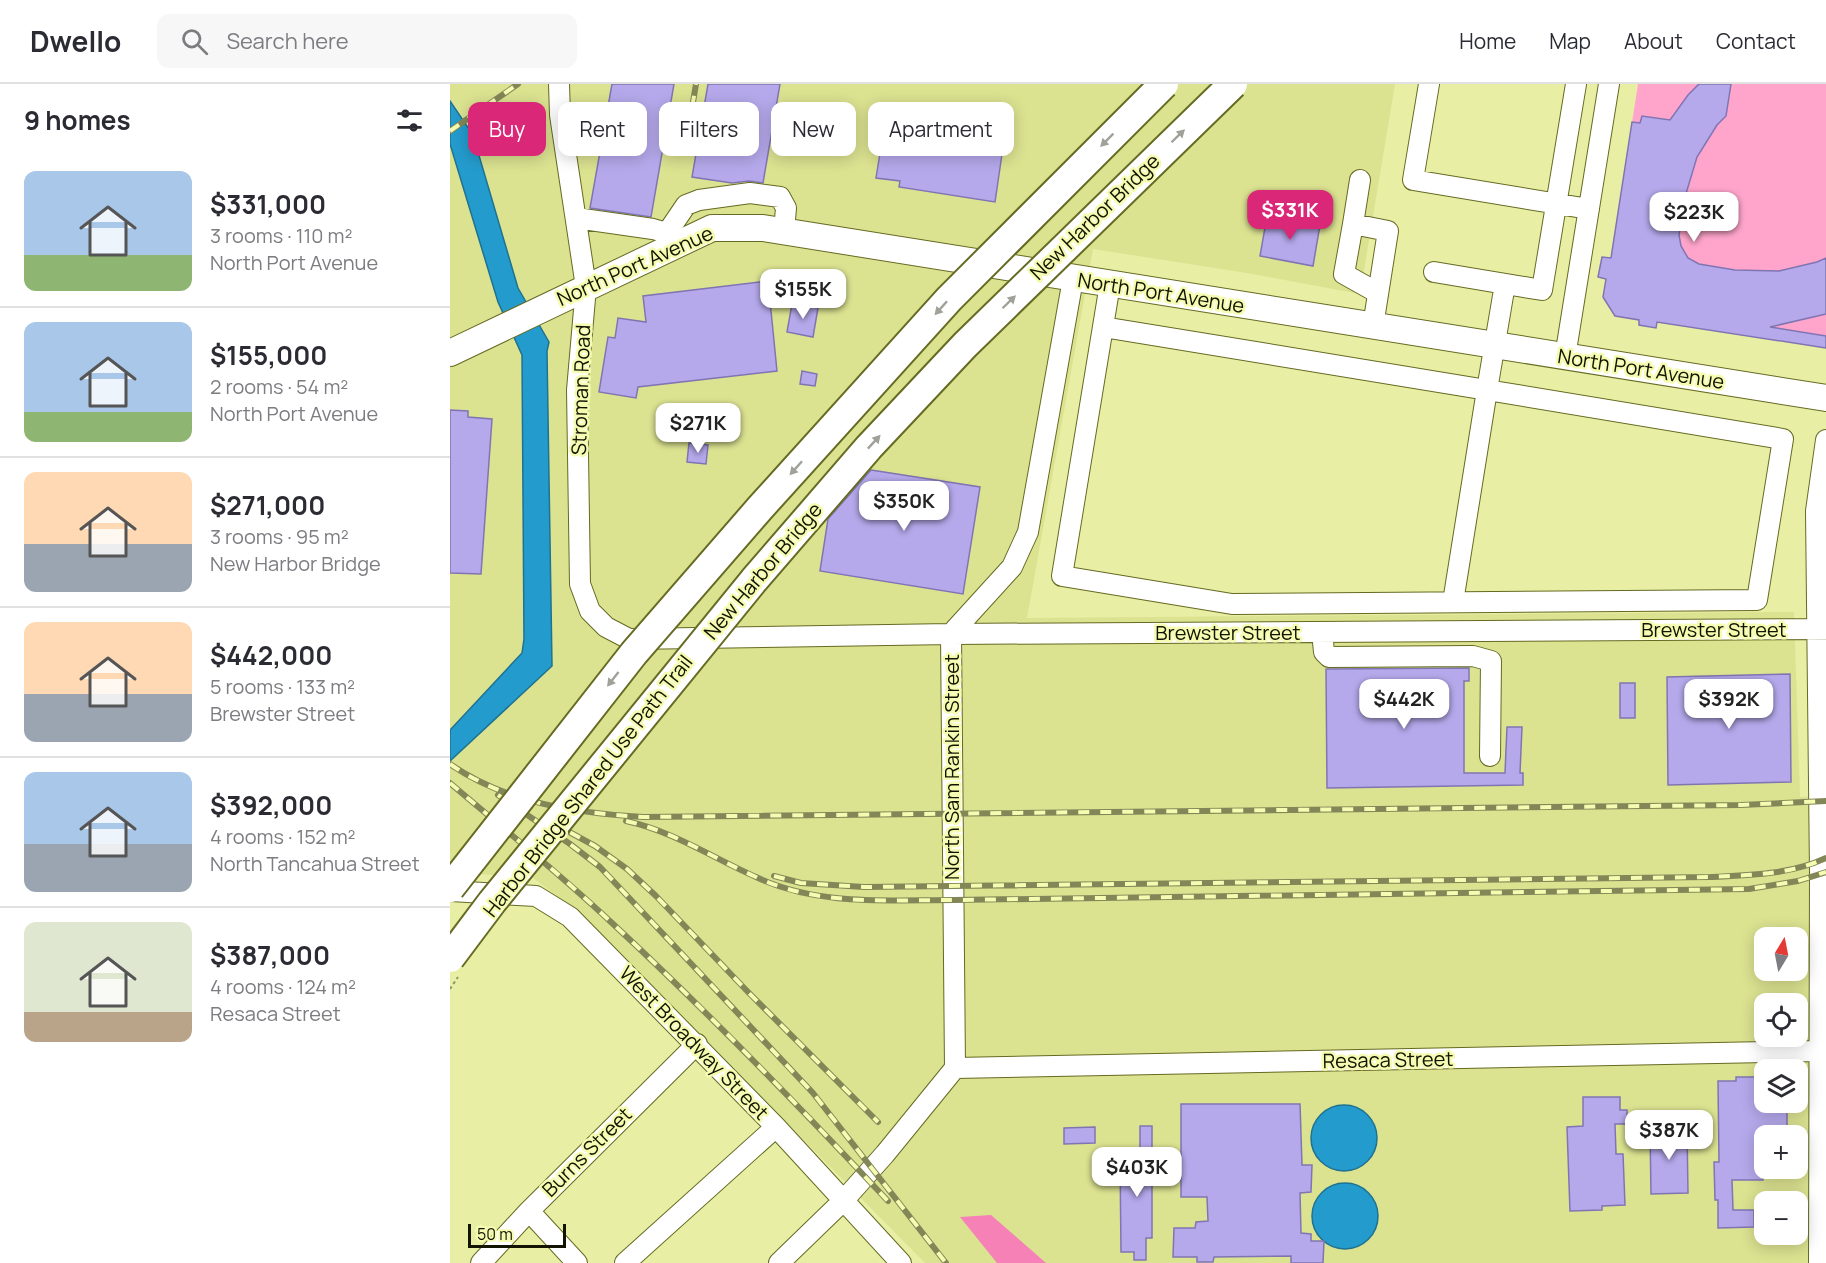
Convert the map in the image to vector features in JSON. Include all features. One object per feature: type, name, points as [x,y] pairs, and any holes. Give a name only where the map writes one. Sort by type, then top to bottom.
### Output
[{"type":"highway","points":[[450,889],[634,652],[760,508],[949,299],[1164,84]]},
{"type":"highway","name":"New Harbor Bridge","points":[[455,965],[492,902],[754,580],[869,447],[965,345],[1233,84]]},
{"type":"main road","name":"North Port Avenue","points":[[450,353],[586,287],[672,239],[712,228],[763,228],[1826,398]]},
{"type":"street","name":"Stroman Road","points":[[559,84],[560,115],[586,287],[577,390],[580,584],[590,611],[606,627],[629,639]]},
{"type":"street","points":[[1429,84],[1413,180],[1589,209]]},
{"type":"street","points":[[1542,290],[1576,84]]},
{"type":"street","points":[[1565,357],[1609,84]]},
{"type":"street","points":[[1360,180],[1344,274],[1378,293]]},
{"type":"street","points":[[576,218],[654,229],[672,239],[686,205],[699,200],[750,193],[780,197],[786,208],[784,231]]},
{"type":"street","points":[[1353,224],[1388,231],[1373,326]]},
{"type":"street","points":[[1434,272],[1575,296]]},
{"type":"street","name":"North Sam Rankin Street","points":[[955,1068],[951,634],[1012,567],[1028,532],[1073,279]]},
{"type":"street","points":[[1103,327],[1783,439],[1757,600],[1232,604],[1062,576],[1110,284]]},
{"type":"street","points":[[1453,602],[1505,284]]},
{"type":"street","points":[[1820,1263],[1822,629],[1816,511],[1826,440]]},
{"type":"street","name":"Brewster Street","points":[[629,639],[951,634],[1822,629]]},
{"type":"street","points":[[1322,632],[1324,652],[1329,657],[1473,656],[1491,661],[1490,756]]},
{"type":"street","name":"West Broadway Street","points":[[450,889],[536,896],[570,917],[777,1127],[901,1263]]},
{"type":"street","name":"Burns Street","points":[[480,1263],[697,1044]]},
{"type":"street","name":"Resaca Street","points":[[955,1068],[1821,1051]]},
{"type":"street","points":[[779,1263],[843,1201],[885,1154],[955,1068]]},
{"type":"street","points":[[625,1263],[777,1127]]},
{"type":"street","points":[[529,1211],[577,1263]]},
{"type":"path","points":[[450,989],[455,965]]},
{"type":"shaded area","points":[[450,84],[1395,84],[1360,294],[1247,273],[1093,249],[1027,618],[1794,612],[1800,797],[1826,796],[1826,1263],[925,1263],[581,914],[533,878],[450,872]]},
{"type":"shaded area","points":[[1638,84],[1826,84],[1826,348],[1615,316],[1603,297],[1606,279],[1598,277],[1602,257],[1611,257]]},
{"type":"shaded area","points":[[991,1215],[1046,1263],[997,1263],[960,1217]]},
{"type":"water","points":[[450,101],[468,128],[468,156],[479,156],[518,288],[549,342],[547,351],[552,666],[450,761],[450,730],[522,653],[524,639],[522,355],[498,302],[450,144]]},
{"type":"water","points":[[1344,1105],[1357,1108],[1367,1115],[1374,1125],[1377,1138],[1374,1151],[1367,1161],[1357,1168],[1344,1171],[1331,1168],[1321,1161],[1314,1151],[1311,1138],[1314,1125],[1321,1115],[1331,1108]]},
{"type":"water","points":[[1345,1183],[1358,1186],[1368,1193],[1375,1203],[1378,1216],[1375,1229],[1368,1239],[1358,1246],[1345,1249],[1332,1246],[1322,1239],[1315,1229],[1312,1216],[1315,1203],[1322,1193],[1332,1186]]},
{"type":"building","points":[[612,84],[674,84],[671,102],[659,102],[659,156],[662,156],[651,217],[590,208],[599,156],[647,156],[647,102],[609,102]]},
{"type":"building","points":[[708,84],[780,84],[777,102],[771,102],[771,136],[763,183],[749,181],[732,183],[692,177],[696,156],[759,156],[759,102],[705,102]]},
{"type":"building","points":[[1699,84],[1731,84],[1726,116],[1717,125],[1697,157],[1685,197],[1679,235],[1681,246],[1688,258],[1699,264],[1735,270],[1779,271],[1826,258],[1826,314],[1770,327],[1826,336],[1826,348],[1657,322],[1656,328],[1639,325],[1639,320],[1615,316],[1603,297],[1606,279],[1598,277],[1602,257],[1611,258],[1632,122],[1640,123],[1642,116],[1670,120]]},
{"type":"building","points":[[880,156],[1002,156],[995,202],[899,187],[900,181],[876,178]]},
{"type":"building","points":[[1267,216],[1320,225],[1313,266],[1260,256]]},
{"type":"building","points":[[782,271],[806,275],[803,292],[779,287]]},
{"type":"building","points":[[768,281],[777,371],[638,387],[636,398],[599,392],[608,337],[615,338],[618,318],[646,322],[643,296]]},
{"type":"building","points":[[792,304],[818,308],[813,337],[787,332]]},
{"type":"building","points":[[802,371],[817,374],[815,386],[800,384]]},
{"type":"building","points":[[450,410],[468,411],[468,417],[492,419],[481,574],[450,573]]},
{"type":"building","points":[[689,443],[708,445],[706,464],[687,462]]},
{"type":"building","points":[[871,470],[980,487],[963,594],[820,571],[828,519]]},
{"type":"building","points":[[1469,668],[1469,681],[1464,681],[1464,773],[1505,773],[1507,727],[1522,727],[1520,773],[1523,773],[1523,785],[1327,788],[1326,669]]},
{"type":"building","points":[[1790,674],[1791,782],[1668,785],[1667,677]]},
{"type":"building","points":[[1620,683],[1635,683],[1635,718],[1620,718]]},
{"type":"building","points":[[1736,1077],[1754,1077],[1754,1113],[1787,1113],[1787,1125],[1754,1125],[1754,1179],[1763,1180],[1732,1180],[1733,1210],[1754,1210],[1754,1227],[1718,1228],[1714,1162],[1719,1162],[1718,1081],[1736,1081]]},
{"type":"building","points":[[1583,1097],[1620,1097],[1620,1110],[1627,1110],[1627,1124],[1615,1124],[1616,1154],[1623,1154],[1625,1205],[1602,1206],[1602,1210],[1570,1211],[1567,1127],[1583,1126]]},
{"type":"building","points":[[1181,1104],[1300,1104],[1302,1165],[1312,1165],[1311,1192],[1300,1193],[1301,1233],[1311,1234],[1311,1241],[1324,1241],[1323,1263],[1291,1263],[1291,1256],[1214,1257],[1213,1262],[1197,1262],[1197,1257],[1173,1257],[1174,1228],[1195,1228],[1196,1222],[1208,1221],[1207,1197],[1181,1197]]},
{"type":"building","points":[[1140,1126],[1152,1126],[1152,1238],[1146,1238],[1146,1260],[1134,1260],[1134,1252],[1121,1252],[1120,1157],[1140,1157]]},
{"type":"building","points":[[1095,1127],[1095,1143],[1064,1144],[1064,1128]]},
{"type":"building","points":[[1687,1128],[1688,1193],[1651,1194],[1650,1129]]},
{"type":"railway","points":[[450,131],[518,84]]},
{"type":"railway","points":[[693,102],[696,84]]},
{"type":"railway","points":[[450,764],[494,788],[542,804],[592,813],[643,817],[1741,805],[1826,801]]},
{"type":"railway","points":[[450,783],[572,887],[648,957],[753,1060],[888,1201]]},
{"type":"railway","points":[[498,795],[600,867],[813,1093],[946,1263]]},
{"type":"railway","points":[[626,821],[660,831],[740,870],[779,886],[803,893],[853,899],[954,900],[1749,889],[1798,881],[1826,872]]},
{"type":"railway","points":[[551,822],[595,846],[627,869],[878,1122]]},
{"type":"railway","points":[[774,876],[801,883],[864,887],[1710,877],[1784,871],[1826,858]]}]
